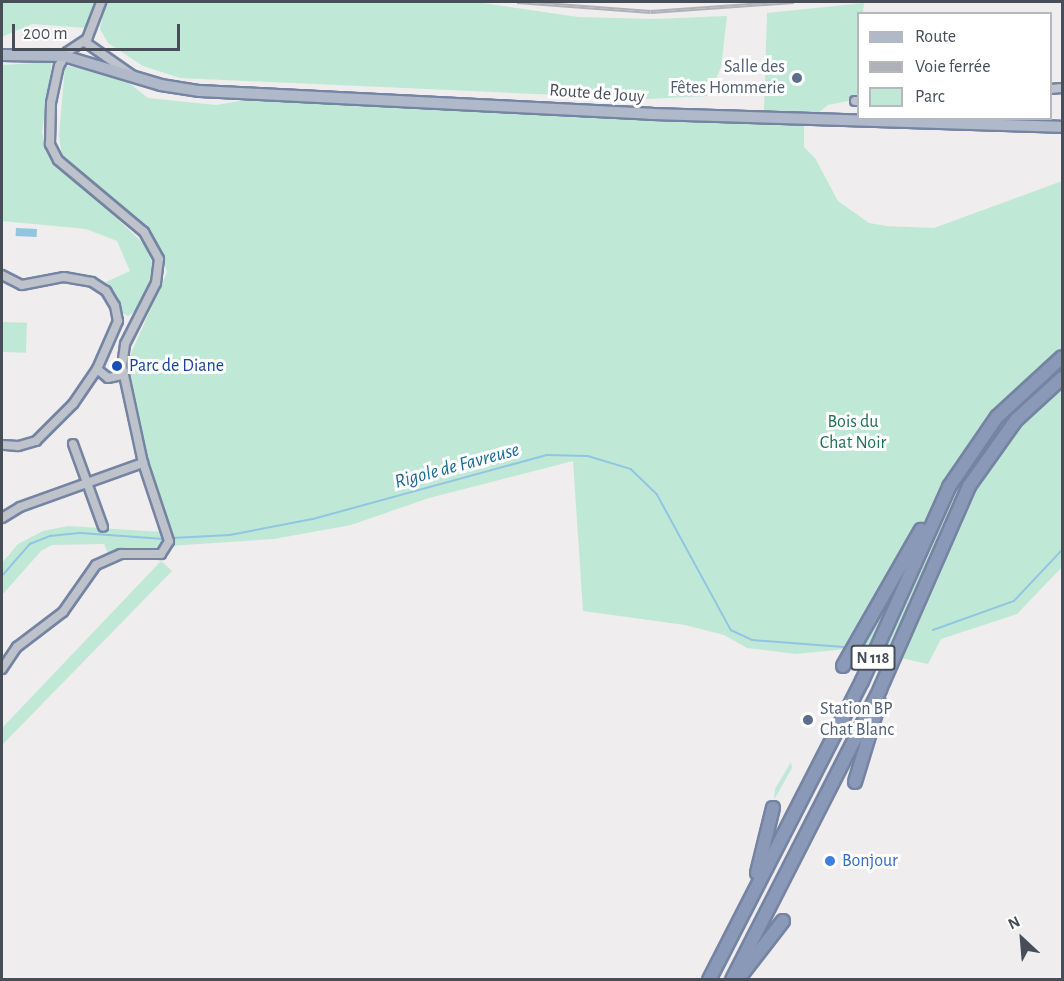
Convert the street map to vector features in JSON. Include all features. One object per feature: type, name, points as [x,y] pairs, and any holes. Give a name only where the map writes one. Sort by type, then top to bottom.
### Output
[{"type":"highway","name":"N 118","points":[[709,980],[862,681],[941,503],[970,454],[997,417],[1062,357]]},
{"type":"highway","name":"N 118","points":[[732,980],[880,689],[969,486],[1016,420],[1062,378]]},
{"type":"highway","points":[[843,666],[931,513],[941,503]]},
{"type":"highway","points":[[855,782],[880,689]]},
{"type":"highway","points":[[756,889],[755,879],[773,808]]},
{"type":"highway","points":[[738,980],[783,921]]},
{"type":"main road","name":"Route de Jouy","points":[[2,55],[64,56],[200,91],[857,119]]},
{"type":"main road","name":"Route de Jouy","points":[[877,120],[1062,127]]},
{"type":"street","points":[[2,669],[17,647],[63,612],[96,565],[121,554],[160,554],[168,541],[143,463],[128,391],[122,375],[122,352],[151,297],[159,259],[144,232],[54,155],[49,135],[51,103],[64,56],[85,42],[95,24],[101,2]]},
{"type":"street","name":"Route de Jouy","points":[[85,42],[132,75]]},
{"type":"street","points":[[2,274],[28,286],[64,277],[81,278],[106,291],[116,306],[118,321],[97,369],[73,404],[36,441],[18,446],[2,445]]},
{"type":"street","points":[[97,369],[108,378],[122,375]]},
{"type":"street","points":[[73,444],[103,527]]},
{"type":"street","points":[[2,518],[20,507],[143,463]]},
{"type":"green space","points":[[2,2],[95,2],[86,28],[32,24],[2,37]]},
{"type":"green space","points":[[105,2],[476,2],[578,17],[654,19],[727,16],[721,67],[709,96],[647,99],[180,78],[143,66],[108,43],[100,29]]},
{"type":"green space","points":[[864,3],[863,12],[857,12],[857,99],[828,105],[818,113],[764,110],[767,13]]},
{"type":"green space","points":[[52,62],[42,132],[47,153],[144,244],[152,262],[151,282],[140,308],[128,316],[122,313],[118,298],[106,282],[130,271],[117,241],[86,229],[2,221],[2,65]]},
{"type":"green space","name":"Bois du Chat Noir","points":[[65,66],[90,69],[129,83],[148,98],[216,105],[263,97],[804,124],[804,147],[815,158],[838,201],[869,223],[886,226],[934,228],[1062,181],[1062,567],[1017,614],[941,639],[928,664],[856,648],[796,654],[747,648],[724,635],[685,625],[583,611],[573,461],[429,498],[351,525],[274,539],[169,546],[147,474],[128,391],[129,358],[167,272],[162,257],[62,156],[59,136]]},
{"type":"green space","points":[[2,322],[27,323],[26,353],[2,352]]},
{"type":"green space","points":[[68,526],[163,532],[166,542],[155,551],[129,549],[108,553],[104,544],[52,545],[41,551],[2,595],[2,563],[18,544],[43,531]]},
{"type":"green space","points":[[161,561],[172,571],[3,744],[3,727]]},
{"type":"green space","points":[[791,762],[792,768],[774,800],[775,789]]},
{"type":"water","points":[[16,228],[37,229],[37,237],[16,236]]},
{"type":"waterway","name":"Rigole de Favreuse","points":[[172,538],[230,535],[313,519],[547,455],[588,456],[631,469],[657,494],[731,630],[752,640],[844,647]]},
{"type":"waterway","name":"Rigole de Favreuse","points":[[2,576],[30,544],[50,536],[81,533],[164,539]]},
{"type":"waterway","name":"Rigole de Favreuse","points":[[933,630],[1014,601],[1062,550]]},
{"type":"railway","points":[[517,2],[651,12],[794,2]]},
{"type":"place","name":"Salle des Fêtes Hommerie","points":[[797,78]]},
{"type":"place","name":"Parc de Diane","points":[[117,366]]},
{"type":"place","name":"Station BP Chat Blanc","points":[[808,720]]},
{"type":"place","name":"Bonjour","points":[[830,861]]}]
